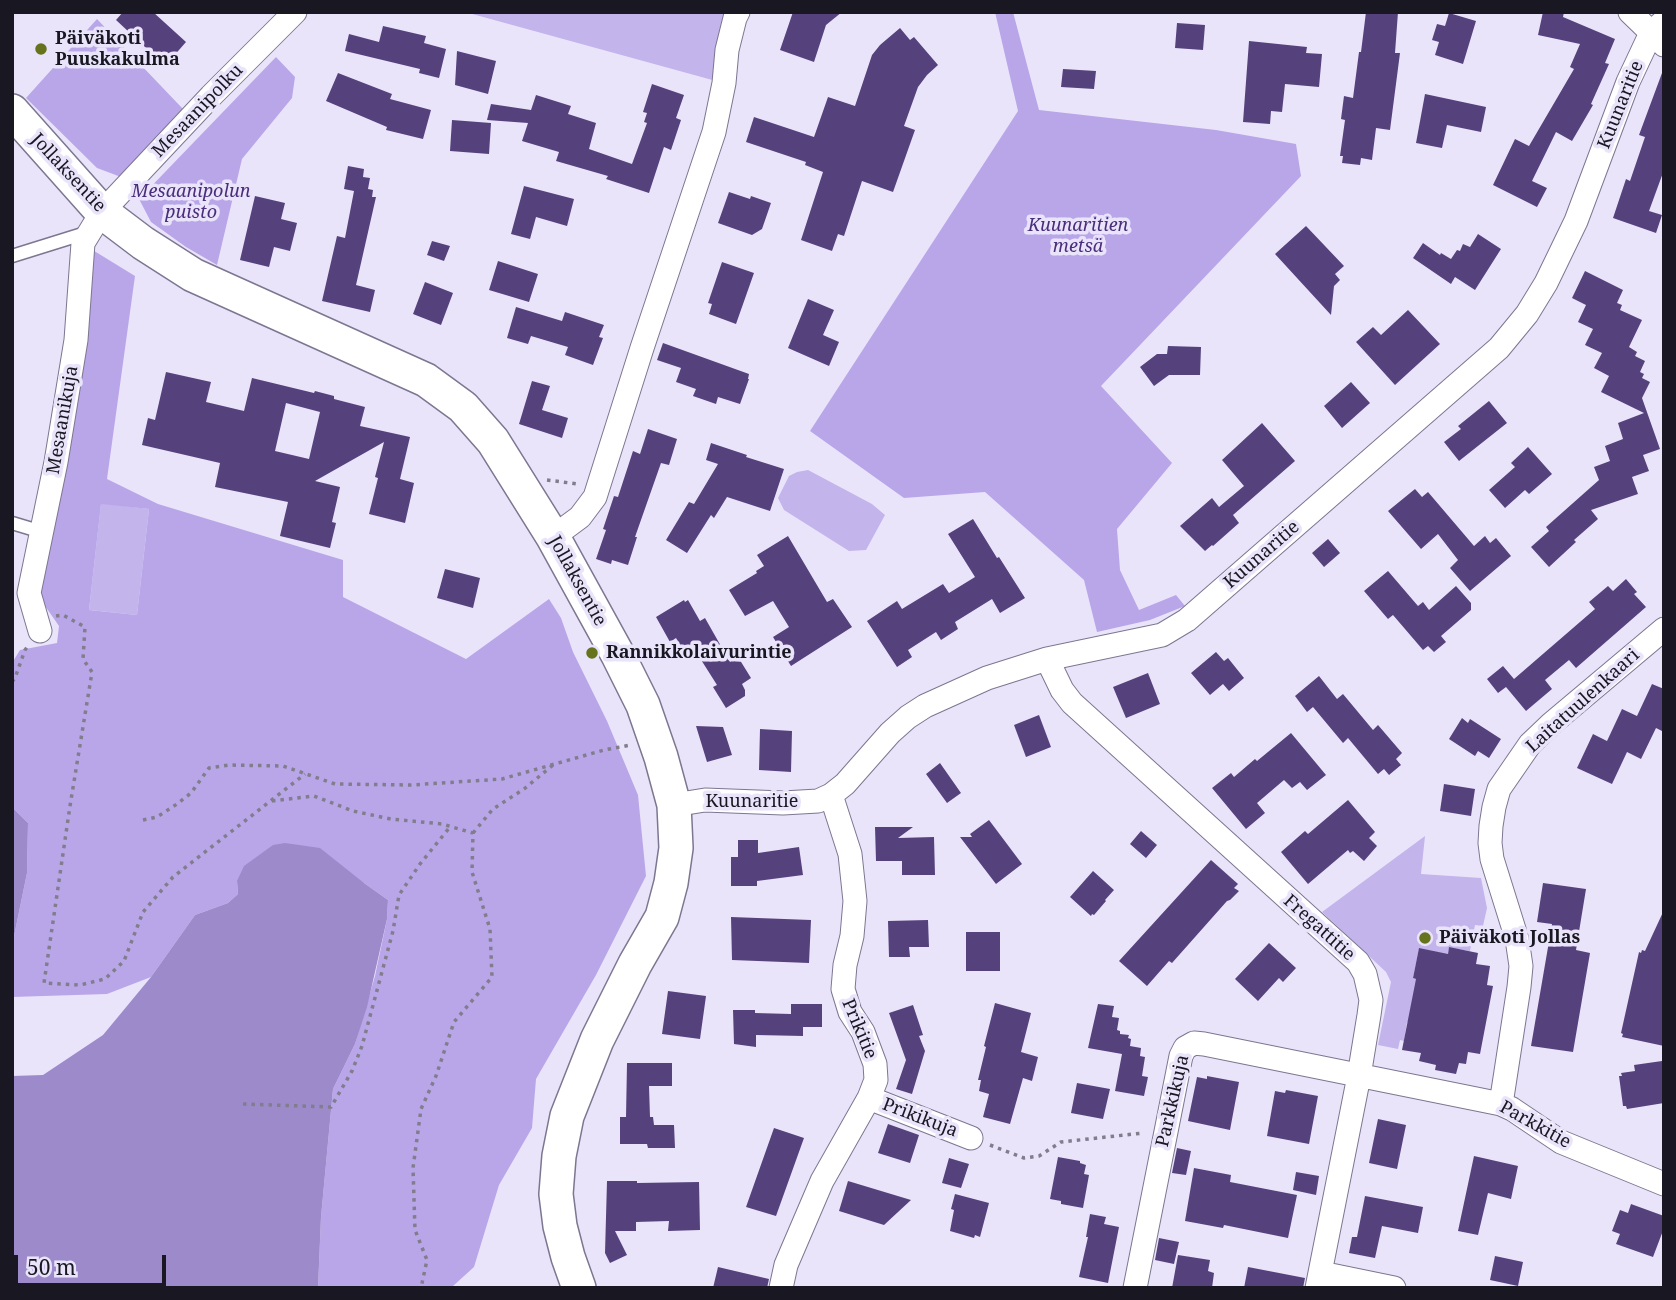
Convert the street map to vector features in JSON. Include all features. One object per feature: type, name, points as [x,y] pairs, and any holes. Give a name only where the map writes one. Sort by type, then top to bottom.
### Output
[{"type":"main road","name":"Jollaksentie","points":[[14,118],[96,222],[143,243],[193,275],[426,380],[463,407],[493,441],[553,537],[643,705],[674,805],[676,848],[662,917],[597,1040],[564,1129],[556,1194],[565,1247],[579,1288]]},
{"type":"street","name":"Mesaanipolku","points":[[96,222],[211,96],[295,12]]},
{"type":"street","points":[[553,537],[580,517],[595,497],[714,132],[724,83],[727,50],[738,12]]},
{"type":"street","points":[[1629,12],[1659,33]]},
{"type":"street","name":"Kuunaritie","points":[[674,805],[705,800],[818,801],[831,796],[845,784],[890,733],[925,706],[987,678],[1047,659],[1162,635],[1186,620],[1499,348],[1527,314],[1546,283],[1576,221],[1628,82],[1659,33]]},
{"type":"street","name":"Mesaanikuja","points":[[40,631],[29,593],[56,462],[76,340],[83,243],[96,222]]},
{"type":"street","name":"Laitatuulenkaari","points":[[1501,1104],[1521,966],[1517,939],[1492,859],[1490,843],[1499,789],[1530,744],[1664,629]]},
{"type":"street","name":"Fregattitie","points":[[1047,659],[1062,690],[1072,703],[1358,962],[1365,974],[1371,1000],[1319,1281]]},
{"type":"street","name":"Prikitie","points":[[781,1288],[786,1265],[822,1181],[869,1098],[876,1080],[875,1063],[863,1032],[849,1012],[843,989],[855,901],[850,853],[831,796]]},
{"type":"street","name":"Parkkikuja","points":[[1135,1288],[1181,1056],[1185,1048],[1194,1043],[1204,1044],[1359,1076]]},
{"type":"street","name":"Parkkitie","points":[[1359,1076],[1501,1104],[1561,1142],[1664,1184]]},
{"type":"street","name":"Prikikuja","points":[[869,1098],[971,1138]]},
{"type":"street","points":[[1319,1281],[1394,1288]]},
{"type":"lane","points":[[12,256],[96,222]]},
{"type":"lane","points":[[12,523],[42,532]]},
{"type":"path","points":[[546,480],[586,485],[600,480]]},
{"type":"path","points":[[12,682],[25,650],[47,618],[63,615],[85,627],[83,659],[92,672],[44,983],[80,985],[105,979],[124,961],[143,912],[173,877],[305,774]]},
{"type":"path","points":[[143,820],[157,817],[191,793],[209,768],[229,765],[283,766],[335,784],[411,785],[502,779],[604,750],[637,744]]},
{"type":"path","points":[[421,1288],[426,1260],[415,1230],[413,1168],[421,1110],[436,1076],[454,1022],[492,977],[490,929],[472,872],[472,833],[493,808],[524,789],[555,764]]},
{"type":"path","points":[[270,801],[314,796],[353,811],[391,820],[442,824],[472,833]]},
{"type":"path","points":[[243,1104],[331,1107],[352,1071],[362,1046],[393,931],[399,895],[450,827]]},
{"type":"path","points":[[971,1138],[1024,1158],[1039,1156],[1061,1142],[1166,1130]]},
{"type":"shaded area","points":[[465,12],[727,12],[716,81]]},
{"type":"shaded area","points":[[808,470],[872,504],[885,515],[866,550],[849,551],[784,510],[778,498],[789,476]]},
{"type":"shaded area","points":[[101,503],[149,509],[137,615],[89,610]]},
{"type":"shaded area","points":[[12,807],[28,823],[27,873],[12,946]]},
{"type":"shaded area","points":[[1425,836],[1421,874],[1481,878],[1487,908],[1483,926],[1475,925],[1470,951],[1449,948],[1444,974],[1432,951],[1419,949],[1413,978],[1416,979],[1436,1027],[1407,1022],[1404,1041],[1400,1040],[1398,1049],[1378,1045],[1391,982],[1386,972],[1322,912]]},
{"type":"shaded area","points":[[285,843],[320,848],[388,900],[387,919],[367,1007],[355,1044],[333,1089],[321,1217],[318,1288],[12,1288],[12,1076],[43,1075],[103,1035],[151,977],[195,915],[228,903],[238,894],[237,881],[244,866],[273,845]]},
{"type":"green space","name":"Kuunaritien metsä","points":[[995,12],[1013,12],[1039,110],[1216,130],[1296,144],[1301,176],[1101,386],[1172,463],[1117,529],[1120,570],[1139,610],[1176,595],[1185,606],[1150,620],[1097,632],[1084,580],[985,492],[904,498],[810,431],[1018,111]]},
{"type":"green space","points":[[97,19],[183,109],[121,177],[97,168],[26,98]]},
{"type":"green space","name":"Mesaanipolun puisto","points":[[276,57],[295,77],[292,98],[242,159],[217,265],[151,222],[139,199]]},
{"type":"green space","points":[[91,249],[135,276],[107,479],[158,504],[343,560],[343,597],[466,659],[549,599],[561,618],[573,652],[607,721],[638,795],[646,876],[596,975],[536,1079],[532,1128],[499,1185],[474,1267],[453,1286],[454,1288],[318,1288],[321,1217],[333,1089],[355,1044],[375,976],[387,919],[388,900],[364,883],[237,881],[238,894],[228,903],[195,915],[151,977],[107,994],[12,997],[12,946],[27,873],[28,823],[12,807],[12,663],[20,650],[57,643],[59,626],[36,593]],"holes":[[[101,504],[149,509],[137,615],[89,610]]]},
{"type":"building","points":[[123,12],[153,12],[186,42],[172,58],[166,52],[159,60],[116,20]]},
{"type":"building","points":[[793,12],[842,12],[826,25],[814,62],[780,50]]},
{"type":"building","points":[[1366,12],[1398,12],[1395,53],[1400,53],[1390,130],[1376,128],[1372,160],[1361,158],[1360,165],[1342,163],[1343,156],[1340,156],[1345,120],[1341,119],[1344,96],[1353,98]]},
{"type":"building","points":[[1543,12],[1564,12],[1563,17],[1615,39],[1605,63],[1609,64],[1591,104],[1593,105],[1572,141],[1556,132],[1532,181],[1547,188],[1537,207],[1493,185],[1515,139],[1529,146],[1574,69],[1570,67],[1580,44],[1538,35]]},
{"type":"building","points":[[1449,13],[1476,21],[1463,64],[1435,55],[1439,42],[1432,40],[1437,24],[1445,26]]},
{"type":"building","points":[[1177,23],[1205,25],[1203,50],[1175,48]]},
{"type":"building","points":[[383,26],[426,36],[424,43],[446,49],[439,78],[419,73],[420,69],[345,51],[349,34],[379,42]]},
{"type":"building","points":[[900,28],[910,40],[914,37],[938,65],[918,87],[904,126],[915,130],[893,192],[862,181],[844,236],[838,234],[832,251],[801,240],[823,172],[805,165],[806,162],[746,142],[754,117],[814,137],[828,97],[855,106],[872,55]]},
{"type":"building","points":[[1249,41],[1307,47],[1306,53],[1322,54],[1319,87],[1285,84],[1282,112],[1271,111],[1270,124],[1243,122]]},
{"type":"building","points":[[457,51],[496,61],[488,94],[455,85]]},
{"type":"building","points":[[1063,69],[1096,71],[1094,89],[1061,87]]},
{"type":"building","points":[[338,73],[392,94],[390,99],[431,110],[423,139],[386,130],[387,127],[326,101]]},
{"type":"building","points":[[1662,73],[1664,170],[1649,211],[1662,215],[1656,233],[1613,218],[1626,179],[1630,181],[1645,137],[1639,135]]},
{"type":"building","points":[[652,84],[684,95],[676,118],[681,120],[671,150],[664,147],[649,193],[606,179],[608,176],[556,161],[559,152],[522,141],[528,123],[487,120],[491,104],[531,110],[536,95],[571,106],[568,114],[596,123],[589,149],[632,164],[647,123],[644,122],[647,113],[643,112]]},
{"type":"building","points":[[1425,94],[1486,107],[1481,132],[1447,125],[1442,148],[1416,143]]},
{"type":"building","points":[[452,120],[491,123],[489,154],[450,151]]},
{"type":"building","points":[[348,166],[364,169],[363,177],[370,178],[368,189],[373,190],[372,197],[376,197],[356,285],[375,290],[370,312],[322,301],[337,236],[345,238],[354,191],[344,189]]},
{"type":"building","points":[[524,186],[574,199],[567,226],[536,217],[530,239],[511,234]]},
{"type":"building","points":[[729,192],[771,203],[762,229],[752,235],[718,223]]},
{"type":"building","points":[[255,196],[285,203],[281,219],[297,223],[290,251],[274,247],[269,267],[240,260]]},
{"type":"building","points":[[1306,226],[1344,266],[1335,274],[1340,280],[1334,286],[1331,315],[1275,254]]},
{"type":"building","points":[[1478,234],[1501,249],[1475,290],[1455,277],[1451,284],[1413,258],[1423,243],[1451,259],[1463,244],[1470,247]]},
{"type":"building","points":[[432,241],[450,246],[444,261],[427,255]]},
{"type":"building","points":[[498,261],[538,274],[529,302],[489,290]]},
{"type":"building","points":[[722,262],[754,273],[736,324],[709,314],[712,304],[708,303]]},
{"type":"building","points":[[1585,271],[1623,290],[1617,303],[1622,305],[1620,310],[1642,320],[1629,347],[1637,352],[1635,356],[1645,361],[1640,372],[1644,374],[1642,378],[1650,382],[1642,398],[1660,449],[1643,455],[1649,471],[1632,477],[1638,494],[1591,510],[1598,519],[1549,567],[1531,547],[1549,531],[1546,527],[1599,480],[1594,467],[1610,461],[1605,446],[1623,439],[1618,423],[1644,413],[1601,392],[1609,376],[1594,368],[1602,353],[1585,345],[1593,329],[1578,322],[1586,305],[1572,298]]},
{"type":"building","points":[[425,282],[453,293],[441,325],[413,314]]},
{"type":"building","points":[[808,299],[834,310],[823,335],[839,342],[829,366],[788,348]]},
{"type":"building","points":[[516,307],[562,321],[565,312],[604,325],[599,337],[603,338],[593,365],[565,355],[568,347],[531,336],[528,344],[507,338]]},
{"type":"building","points":[[1408,310],[1440,344],[1395,385],[1356,342],[1373,327],[1381,335]]},
{"type":"building","points":[[663,343],[749,374],[740,404],[718,397],[716,404],[693,396],[696,389],[676,382],[681,368],[657,360]]},
{"type":"building","points":[[1168,346],[1201,347],[1200,375],[1169,375],[1154,386],[1140,367],[1157,354],[1167,354]]},
{"type":"building","points":[[166,372],[211,382],[206,402],[244,411],[252,378],[314,393],[315,391],[365,407],[360,426],[410,437],[400,479],[414,483],[405,523],[369,514],[384,442],[315,481],[340,487],[332,522],[336,523],[330,548],[280,536],[288,502],[215,487],[220,463],[142,445],[148,418],[155,420]],"holes":[[[286,403],[320,412],[309,459],[275,451]]]},
{"type":"building","points":[[532,381],[550,386],[542,410],[568,418],[562,438],[519,424]]},
{"type":"building","points":[[1351,382],[1370,403],[1342,428],[1324,406]]},
{"type":"building","points":[[1489,401],[1507,423],[1459,461],[1444,442],[1461,429],[1458,426]]},
{"type":"building","points":[[1262,423],[1295,461],[1233,515],[1239,523],[1205,551],[1180,526],[1212,498],[1219,507],[1244,486],[1222,460]]},
{"type":"building","points":[[648,429],[677,439],[669,465],[661,463],[628,565],[612,560],[611,564],[596,559],[614,496],[618,497],[633,451],[640,454]]},
{"type":"building","points":[[711,443],[784,469],[770,511],[727,497],[714,518],[711,515],[687,553],[666,540],[689,502],[694,504],[718,464],[706,460]]},
{"type":"building","points":[[1528,447],[1552,474],[1529,494],[1525,490],[1505,508],[1489,490],[1515,467],[1511,463]]},
{"type":"building","points":[[1415,489],[1422,497],[1428,492],[1474,546],[1485,536],[1490,543],[1496,538],[1511,556],[1470,591],[1450,568],[1458,560],[1438,534],[1421,549],[1388,511]]},
{"type":"building","points":[[973,519],[1025,598],[1000,613],[992,599],[955,622],[958,629],[941,640],[936,632],[908,650],[912,657],[897,667],[867,621],[897,601],[902,609],[943,584],[949,593],[975,577],[948,534]]},
{"type":"building","points":[[788,536],[827,602],[833,599],[852,627],[791,666],[773,637],[789,627],[773,601],[745,616],[729,590],[764,566],[757,555]]},
{"type":"building","points":[[1328,539],[1340,553],[1324,567],[1312,553]]},
{"type":"building","points":[[445,569],[480,578],[473,608],[437,598]]},
{"type":"building","points":[[1388,571],[1418,606],[1423,602],[1429,610],[1456,586],[1471,603],[1471,610],[1441,636],[1446,642],[1434,652],[1428,646],[1423,650],[1393,615],[1388,619],[1364,591]]},
{"type":"building","points":[[1626,579],[1637,592],[1634,594],[1646,607],[1576,668],[1569,660],[1545,680],[1552,689],[1526,711],[1506,687],[1498,693],[1487,679],[1503,666],[1514,679],[1595,609],[1589,602],[1608,586],[1613,591]]},
{"type":"building","points":[[688,600],[700,621],[705,618],[730,662],[738,657],[751,678],[742,684],[745,696],[726,708],[713,687],[717,685],[698,655],[689,660],[676,638],[670,642],[656,617]]},
{"type":"building","points":[[1216,652],[1224,661],[1228,658],[1244,678],[1229,691],[1223,684],[1210,695],[1191,673]]},
{"type":"building","points":[[1148,673],[1160,704],[1126,718],[1113,687]]},
{"type":"building","points":[[1319,676],[1337,699],[1343,694],[1373,730],[1378,725],[1402,753],[1396,759],[1401,765],[1389,775],[1384,769],[1378,774],[1348,738],[1343,743],[1313,707],[1307,712],[1295,696]]},
{"type":"building","points":[[1652,684],[1664,689],[1664,732],[1656,728],[1641,759],[1627,752],[1612,784],[1577,768],[1593,734],[1607,741],[1622,709],[1637,716]]},
{"type":"building","points":[[1039,715],[1051,747],[1026,757],[1014,725]]},
{"type":"building","points":[[1462,718],[1468,723],[1470,719],[1501,739],[1489,758],[1478,751],[1475,756],[1449,739]]},
{"type":"building","points":[[696,726],[723,727],[732,755],[707,762]]},
{"type":"building","points":[[760,729],[792,731],[791,772],[759,770]]},
{"type":"building","points":[[1291,733],[1326,775],[1307,790],[1300,782],[1292,788],[1284,780],[1257,803],[1265,813],[1246,829],[1212,788],[1231,773],[1234,777],[1255,759],[1257,761]]},
{"type":"building","points":[[940,763],[961,793],[947,803],[926,774]]},
{"type":"building","points":[[1444,784],[1475,789],[1471,816],[1440,811]]},
{"type":"building","points":[[1348,800],[1375,832],[1369,838],[1377,846],[1364,861],[1348,850],[1308,884],[1281,852],[1305,831],[1308,834]]},
{"type":"building","points":[[989,820],[1022,864],[996,884],[960,837],[972,837],[970,834]]},
{"type":"building","points":[[875,827],[913,827],[898,838],[934,837],[935,875],[902,875],[902,861],[876,861]]},
{"type":"building","points":[[1141,831],[1157,845],[1146,858],[1130,844]]},
{"type":"building","points":[[738,840],[758,840],[758,853],[799,847],[803,875],[757,881],[757,886],[731,886],[731,857],[738,857]]},
{"type":"building","points":[[1211,860],[1238,884],[1234,888],[1239,891],[1147,986],[1119,961]]},
{"type":"building","points":[[1093,871],[1114,890],[1091,916],[1070,897]]},
{"type":"building","points":[[1543,883],[1586,889],[1576,950],[1590,953],[1573,1052],[1531,1046],[1552,924],[1537,922]]},
{"type":"building","points":[[1664,910],[1664,1046],[1622,1037],[1621,1033],[1639,952],[1645,951]]},
{"type":"building","points":[[731,917],[811,920],[809,963],[732,960]]},
{"type":"building","points":[[928,920],[929,947],[909,947],[910,957],[889,957],[888,921]]},
{"type":"building","points":[[966,932],[1000,932],[1000,971],[966,971]]},
{"type":"building","points":[[1269,943],[1296,968],[1283,982],[1279,978],[1258,1001],[1235,979]]},
{"type":"building","points":[[1449,947],[1478,953],[1476,964],[1490,966],[1487,985],[1493,986],[1480,1054],[1468,1052],[1466,1064],[1459,1063],[1456,1074],[1435,1070],[1436,1065],[1419,1061],[1421,1053],[1402,1050],[1416,979],[1413,978],[1419,948],[1448,954]]},
{"type":"building","points":[[668,991],[706,996],[700,1039],[662,1034]]},
{"type":"building","points":[[995,1003],[1031,1013],[1021,1052],[1038,1057],[1032,1081],[1023,1078],[1010,1124],[983,1117],[989,1094],[979,1091],[981,1080],[978,1080],[986,1047],[984,1046]]},
{"type":"building","points":[[791,1004],[822,1004],[822,1027],[803,1027],[803,1036],[756,1035],[756,1047],[734,1044],[733,1010],[791,1014]]},
{"type":"building","points":[[1098,1004],[1114,1006],[1112,1017],[1119,1018],[1117,1030],[1120,1034],[1129,1035],[1130,1046],[1141,1048],[1140,1056],[1145,1057],[1142,1076],[1148,1077],[1144,1096],[1115,1091],[1122,1054],[1088,1048]]},
{"type":"building","points":[[913,1005],[923,1035],[919,1036],[925,1051],[912,1094],[896,1089],[906,1060],[889,1013]]},
{"type":"building","points":[[1662,1061],[1664,1103],[1627,1109],[1623,1106],[1619,1076],[1622,1076],[1621,1073],[1635,1071],[1634,1065]]},
{"type":"building","points":[[627,1063],[672,1063],[672,1086],[649,1086],[650,1117],[653,1117],[654,1125],[674,1125],[675,1148],[620,1144],[620,1117],[626,1117]]},
{"type":"building","points":[[1207,1076],[1239,1082],[1230,1130],[1188,1121],[1197,1077],[1207,1079]]},
{"type":"building","points":[[1077,1083],[1110,1089],[1103,1119],[1071,1113]]},
{"type":"building","points":[[1286,1090],[1318,1096],[1309,1144],[1267,1136],[1275,1091],[1285,1093]]},
{"type":"building","points":[[1378,1119],[1406,1125],[1397,1169],[1369,1163]]},
{"type":"building","points":[[888,1124],[919,1135],[910,1163],[878,1153]]},
{"type":"building","points":[[774,1128],[804,1138],[776,1216],[746,1207]]},
{"type":"building","points":[[1177,1148],[1191,1151],[1186,1175],[1172,1173]]},
{"type":"building","points":[[1474,1156],[1518,1166],[1511,1199],[1488,1193],[1478,1235],[1458,1231]]},
{"type":"building","points":[[1058,1157],[1080,1161],[1086,1165],[1084,1174],[1089,1175],[1083,1208],[1050,1199]]},
{"type":"building","points":[[949,1158],[969,1164],[961,1188],[942,1183]]},
{"type":"building","points":[[1194,1168],[1231,1175],[1230,1182],[1297,1195],[1288,1238],[1224,1225],[1223,1228],[1185,1221]]},
{"type":"building","points":[[1296,1172],[1319,1176],[1316,1195],[1293,1190]]},
{"type":"building","points":[[607,1181],[699,1182],[700,1230],[668,1231],[669,1221],[636,1222],[636,1231],[615,1231],[627,1255],[610,1263],[605,1253]]},
{"type":"building","points":[[848,1181],[911,1200],[884,1225],[839,1211]]},
{"type":"building","points":[[955,1194],[989,1203],[980,1237],[975,1235],[974,1238],[950,1231]]},
{"type":"building","points":[[1365,1196],[1423,1207],[1418,1233],[1382,1226],[1375,1258],[1349,1253],[1352,1237],[1357,1237]]},
{"type":"building","points":[[1631,1204],[1664,1216],[1664,1228],[1653,1257],[1616,1244],[1620,1234],[1612,1231],[1620,1210],[1628,1213]]},
{"type":"building","points":[[1090,1214],[1106,1217],[1104,1224],[1119,1227],[1108,1283],[1079,1277]]},
{"type":"building","points":[[1159,1238],[1179,1242],[1174,1264],[1155,1260]]},
{"type":"building","points":[[1178,1255],[1210,1260],[1208,1271],[1214,1273],[1212,1288],[1172,1288]]},
{"type":"building","points":[[1495,1256],[1523,1262],[1518,1286],[1490,1280]]},
{"type":"building","points":[[718,1267],[769,1279],[767,1288],[713,1288]]},
{"type":"building","points":[[1248,1267],[1305,1278],[1303,1288],[1244,1288]]},
{"type":"place","name":"Päiväkoti Puuskakulma","points":[[41,49]]},
{"type":"place","name":"Rannikkolaivurintie","points":[[592,653]]},
{"type":"place","name":"Päiväkoti Jollas","points":[[1425,938]]}]
